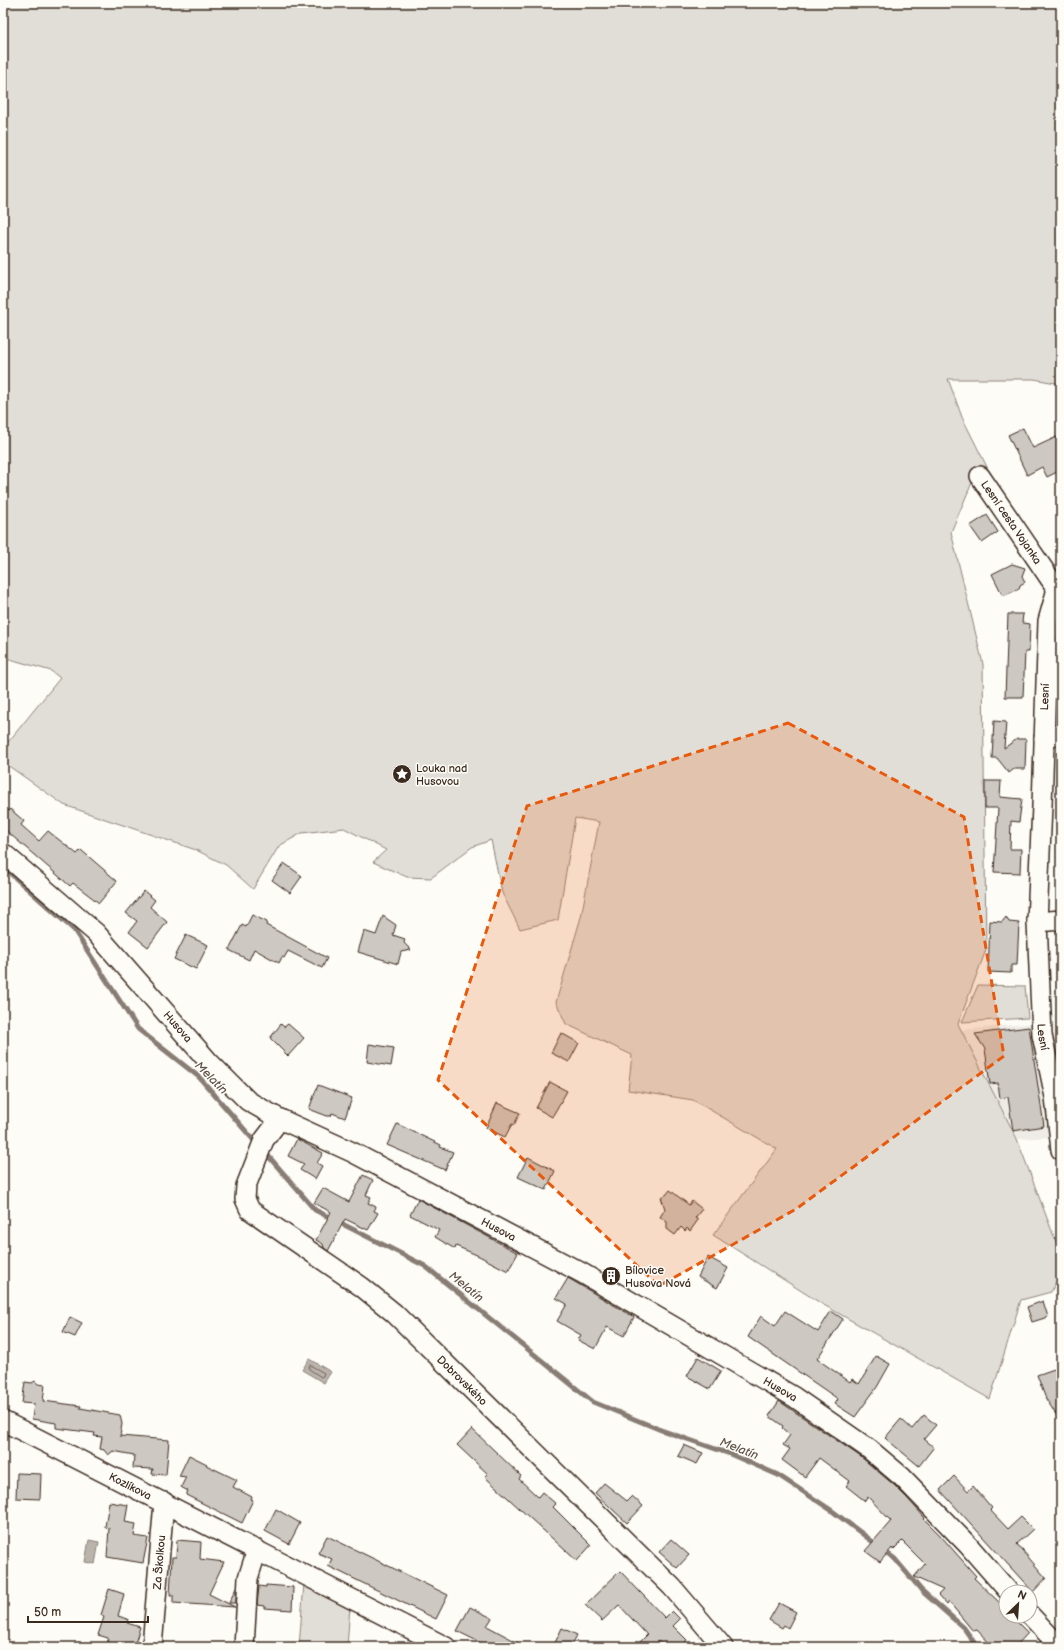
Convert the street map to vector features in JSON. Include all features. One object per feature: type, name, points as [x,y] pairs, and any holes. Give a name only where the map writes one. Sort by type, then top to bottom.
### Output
[{"type":"street","name":"Lesní cesta Vojanka","points":[[980,476],[994,498],[1059,588]]},
{"type":"street","name":"Lesní","points":[[1059,588],[1048,621],[1052,737],[1042,806],[1037,922],[1042,1034],[1058,1097],[1061,1150]]},
{"type":"street","name":"Husova","points":[[3,853],[96,933],[208,1062],[248,1101],[280,1119],[352,1152],[575,1270],[794,1397],[869,1449],[902,1476],[968,1545],[1002,1584]]},
{"type":"street","points":[[1037,922],[1061,920]]},
{"type":"street","name":"Dobrovského","points":[[280,1119],[261,1148],[246,1186],[245,1199],[250,1210],[362,1287],[394,1313],[672,1587],[723,1647]]},
{"type":"street","name":"Kozlíkova","points":[[3,1421],[446,1647]]},
{"type":"street","name":"Za Školkou","points":[[152,1647],[164,1502]]},
{"type":"street","points":[[244,1647],[248,1578],[257,1550]]},
{"type":"street","points":[[1038,1624],[1060,1647]]},
{"type":"highlighted area","points":[[788,723],[964,817],[1004,1056],[796,1209],[659,1286],[438,1080],[527,806]]},
{"type":"shaded area","points":[[3,3],[1061,3],[1061,384],[1034,379],[948,379],[962,417],[990,473],[974,478],[951,532],[983,664],[986,950],[958,1024],[1017,1139],[1061,1255],[1061,1272],[1051,1292],[1021,1300],[990,1399],[822,1304],[713,1235],[777,1149],[693,1100],[628,1090],[632,1055],[566,1024],[556,1002],[581,917],[599,822],[575,818],[558,920],[520,929],[502,893],[491,840],[472,847],[431,878],[407,877],[373,862],[386,850],[344,828],[302,833],[279,846],[253,889],[226,865],[196,850],[64,805],[3,762],[3,744],[9,741],[60,678],[51,671],[3,657]]},
{"type":"shaded area","points":[[978,985],[1025,986],[1028,1018],[962,1022]]},
{"type":"shaded area","points":[[1035,1023],[1052,1137],[1017,1139],[961,1030]]},
{"type":"shaded area","points":[[304,1583],[350,1606],[347,1647],[299,1647]]},
{"type":"water","points":[[309,1359],[331,1372],[324,1383],[302,1370]]},
{"type":"water","points":[[89,1540],[99,1542],[95,1564],[85,1562]]},
{"type":"building","points":[[1023,428],[1033,448],[1061,435],[1061,470],[1047,477],[1042,467],[1027,475],[1008,435]]},
{"type":"building","points":[[987,515],[998,532],[982,543],[970,526]]},
{"type":"building","points":[[1012,564],[1025,568],[1022,576],[1025,582],[1020,585],[1019,589],[1003,596],[992,574]]},
{"type":"building","points":[[1008,614],[1023,614],[1022,623],[1030,624],[1029,652],[1025,652],[1023,697],[1005,697]]},
{"type":"building","points":[[994,721],[1006,722],[1004,748],[1017,739],[1026,739],[1025,769],[1014,769],[1009,773],[997,758],[992,758]]},
{"type":"building","points":[[985,781],[1001,781],[1000,797],[1022,799],[1019,822],[1011,821],[1010,849],[1021,849],[1020,873],[994,872],[998,808],[985,808]]},
{"type":"building","points":[[10,809],[24,821],[21,825],[39,841],[48,831],[77,854],[81,850],[117,881],[99,903],[73,883],[70,886],[3,828],[3,816]]},
{"type":"building","points":[[284,863],[302,876],[290,893],[272,880]]},
{"type":"building","points":[[144,891],[155,900],[150,907],[167,922],[148,947],[129,932],[137,921],[126,913]]},
{"type":"building","points":[[252,915],[267,922],[266,925],[327,958],[322,968],[288,951],[279,963],[254,949],[249,960],[229,950],[242,925],[246,927]]},
{"type":"building","points":[[383,916],[396,925],[393,935],[405,939],[404,943],[411,950],[401,952],[398,964],[358,952],[364,931],[376,935]]},
{"type":"building","points":[[1006,917],[1009,922],[1019,923],[1017,965],[1011,965],[1011,973],[988,972],[990,921],[1002,922]]},
{"type":"building","points":[[186,935],[208,945],[196,969],[174,959]]},
{"type":"building","points":[[281,1024],[284,1027],[288,1024],[304,1038],[288,1056],[270,1038]]},
{"type":"building","points":[[1029,1027],[1044,1126],[1013,1131],[1008,1097],[1000,1098],[998,1083],[990,1084],[985,1049],[975,1034]]},
{"type":"building","points":[[561,1033],[579,1043],[569,1062],[551,1053]]},
{"type":"building","points":[[369,1044],[394,1048],[391,1066],[367,1062]]},
{"type":"building","points":[[550,1082],[567,1091],[552,1117],[536,1108]]},
{"type":"building","points":[[318,1085],[352,1098],[345,1118],[332,1113],[331,1116],[327,1116],[309,1109]]},
{"type":"building","points":[[497,1103],[520,1113],[514,1125],[512,1124],[505,1137],[486,1128]]},
{"type":"building","points":[[397,1124],[441,1145],[440,1147],[453,1152],[445,1170],[387,1145]]},
{"type":"building","points":[[297,1139],[323,1153],[317,1163],[322,1166],[315,1179],[300,1170],[304,1164],[288,1156]]},
{"type":"building","points":[[528,1157],[555,1171],[546,1190],[518,1177]]},
{"type":"building","points":[[363,1175],[373,1180],[366,1195],[371,1197],[368,1203],[376,1207],[374,1211],[378,1213],[368,1230],[345,1219],[328,1251],[324,1248],[323,1244],[316,1240],[331,1212],[314,1203],[323,1188],[349,1202]]},
{"type":"building","points":[[670,1190],[689,1205],[692,1201],[702,1209],[695,1218],[698,1220],[690,1231],[687,1228],[685,1231],[681,1227],[675,1235],[667,1229],[667,1222],[660,1217],[665,1209],[661,1197],[666,1195]]},
{"type":"building","points":[[418,1199],[518,1253],[508,1271],[456,1246],[455,1249],[435,1237],[439,1230],[410,1215]]},
{"type":"building","points":[[708,1257],[728,1268],[717,1288],[698,1277]]},
{"type":"building","points":[[568,1278],[634,1317],[624,1336],[607,1327],[595,1349],[578,1340],[581,1335],[557,1321],[567,1304],[556,1298]]},
{"type":"building","points":[[1043,1301],[1048,1317],[1032,1322],[1027,1307]]},
{"type":"building","points":[[785,1311],[818,1332],[831,1311],[843,1319],[817,1359],[850,1382],[852,1379],[859,1384],[876,1356],[890,1364],[877,1387],[855,1417],[835,1404],[838,1399],[748,1337],[761,1316],[775,1326]]},
{"type":"building","points":[[70,1317],[82,1323],[75,1337],[63,1332]]},
{"type":"building","points":[[698,1357],[721,1371],[710,1389],[687,1376]]},
{"type":"building","points":[[1057,1368],[1061,1381],[1061,1422],[1046,1399],[1037,1375]]},
{"type":"building","points":[[35,1381],[38,1384],[45,1385],[43,1401],[81,1406],[80,1408],[120,1415],[122,1424],[120,1436],[169,1440],[166,1475],[152,1474],[153,1469],[133,1468],[134,1455],[113,1451],[108,1455],[104,1450],[100,1449],[102,1437],[94,1436],[95,1433],[56,1428],[56,1423],[32,1419],[34,1404],[22,1403],[25,1382],[32,1383]]},
{"type":"building","points":[[779,1401],[861,1457],[907,1498],[976,1576],[974,1578],[998,1601],[998,1624],[1019,1624],[1028,1633],[1015,1647],[993,1647],[977,1630],[973,1631],[949,1602],[947,1605],[938,1595],[943,1590],[914,1577],[925,1564],[902,1541],[893,1550],[892,1548],[880,1562],[865,1551],[891,1521],[868,1497],[865,1501],[846,1486],[850,1481],[819,1458],[805,1477],[782,1460],[790,1449],[783,1445],[790,1435],[782,1428],[783,1426],[769,1416]]},
{"type":"building","points":[[924,1415],[936,1425],[924,1439],[934,1447],[919,1466],[885,1438],[901,1419],[912,1429]]},
{"type":"building","points":[[472,1429],[521,1476],[519,1479],[538,1497],[542,1492],[556,1504],[553,1507],[591,1545],[577,1561],[485,1477],[488,1474],[457,1445]]},
{"type":"building","points":[[684,1445],[703,1453],[697,1464],[678,1456]]},
{"type":"building","points":[[189,1455],[237,1480],[233,1487],[252,1497],[251,1499],[253,1500],[242,1523],[186,1495],[188,1491],[181,1487],[186,1477],[179,1476]]},
{"type":"building","points":[[17,1473],[41,1474],[40,1499],[16,1498]]},
{"type":"building","points":[[954,1476],[968,1491],[973,1486],[992,1508],[990,1510],[1008,1529],[1021,1517],[1033,1529],[1017,1544],[1046,1578],[1038,1587],[1038,1584],[1026,1584],[940,1490]]},
{"type":"building","points":[[604,1483],[627,1501],[632,1496],[643,1506],[627,1523],[595,1493]]},
{"type":"building","points":[[109,1502],[128,1505],[125,1522],[136,1524],[134,1536],[148,1538],[143,1563],[107,1557],[109,1528],[105,1527]]},
{"type":"building","points":[[276,1509],[300,1523],[289,1544],[265,1531]]},
{"type":"building","points":[[327,1536],[448,1595],[436,1619],[328,1566],[332,1559],[318,1553]]},
{"type":"building","points":[[671,1539],[689,1555],[677,1568],[659,1552]]},
{"type":"building","points":[[177,1540],[201,1542],[200,1559],[224,1562],[209,1594],[235,1607],[173,1603],[173,1595],[170,1595],[172,1557],[176,1557]]},
{"type":"building","points":[[620,1571],[665,1618],[672,1611],[680,1619],[673,1626],[687,1640],[680,1647],[664,1647],[658,1641],[653,1647],[635,1647],[647,1635],[619,1605],[602,1621],[585,1605]]},
{"type":"building","points":[[266,1585],[293,1587],[292,1610],[264,1608],[264,1606],[257,1605],[259,1586],[266,1587]]},
{"type":"building","points":[[236,1588],[236,1603],[229,1603]]},
{"type":"building","points":[[109,1589],[124,1594],[118,1616],[128,1619],[127,1623],[140,1627],[134,1647],[115,1647],[107,1644],[108,1638],[98,1635],[104,1617],[101,1615]]},
{"type":"building","points":[[779,1603],[796,1612],[788,1628],[784,1625],[782,1628],[769,1620]]},
{"type":"building","points":[[470,1607],[492,1618],[487,1626],[526,1647],[489,1647],[457,1631]]},
{"type":"building","points":[[562,1628],[577,1635],[571,1647],[553,1647]]},
{"type":"waterway","name":"Melatín","points":[[3,867],[74,930],[138,1029],[199,1077],[257,1144]]},
{"type":"waterway","name":"Melatín","points":[[264,1151],[315,1210],[425,1266],[593,1402],[661,1430],[730,1454],[778,1475],[831,1510],[877,1545]]},
{"type":"waterway","name":"Melatín","points":[[883,1550],[895,1559],[922,1591],[964,1628],[977,1647]]},
{"type":"place","name":"Louka nad Husovou","points":[[402,774]]},
{"type":"place","name":"Bílovice Husova Nová","points":[[611,1276]]}]
